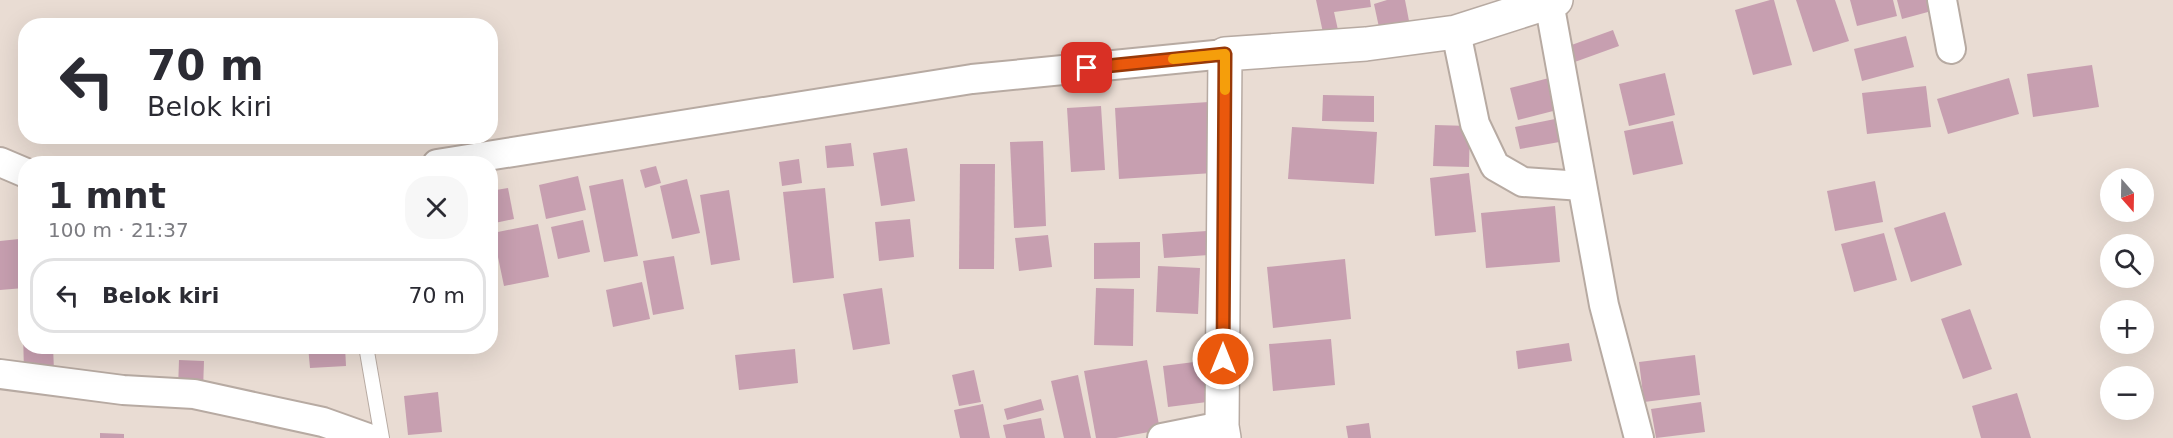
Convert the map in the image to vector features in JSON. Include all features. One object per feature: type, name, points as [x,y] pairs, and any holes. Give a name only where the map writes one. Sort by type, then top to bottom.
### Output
[{"type":"main road","points":[[1223,432],[1225,54],[1366,44],[1456,32],[1553,1]]},
{"type":"street","points":[[1942,0],[1951,48]]},
{"type":"street","points":[[1553,1],[1582,186],[1604,305],[1639,438]]},
{"type":"street","points":[[1456,32],[1475,124],[1495,166],[1523,182],[1582,186]]},
{"type":"street","points":[[487,156],[972,79],[1225,54]]},
{"type":"street","points":[[0,162],[18,170]]},
{"type":"street","points":[[0,374],[123,390],[194,394],[323,422],[368,438]]},
{"type":"street","points":[[1162,438],[1223,432]]},
{"type":"lane","points":[[367,354],[382,438]]},
{"type":"building","points":[[1316,0],[1370,0],[1371,7],[1334,12],[1340,39],[1325,42]]},
{"type":"building","points":[[1387,0],[1405,0],[1410,26],[1380,32],[1374,4]]},
{"type":"building","points":[[1774,0],[1792,65],[1753,75],[1735,10]]},
{"type":"building","points":[[1796,0],[1835,0],[1849,41],[1813,52]]},
{"type":"building","points":[[1850,0],[1893,0],[1897,16],[1857,26]]},
{"type":"building","points":[[1897,0],[1936,0],[1939,9],[1902,19]]},
{"type":"building","points":[[1613,30],[1619,46],[1572,63],[1566,47]]},
{"type":"building","points":[[1906,36],[1914,67],[1862,81],[1854,49]]},
{"type":"building","points":[[2092,65],[2099,107],[2033,117],[2027,74]]},
{"type":"building","points":[[1665,73],[1675,115],[1629,126],[1619,84]]},
{"type":"building","points":[[1549,78],[1557,110],[1518,120],[1510,88]]},
{"type":"building","points":[[2009,78],[2019,114],[1948,134],[1937,99]]},
{"type":"building","points":[[1926,86],[1931,127],[1867,134],[1862,93]]},
{"type":"building","points":[[1323,95],[1374,96],[1374,122],[1322,121]]},
{"type":"building","points":[[1209,102],[1213,173],[1119,179],[1115,108]]},
{"type":"building","points":[[1101,106],[1105,170],[1071,172],[1067,108]]},
{"type":"building","points":[[1560,118],[1565,141],[1520,149],[1515,127]]},
{"type":"building","points":[[1673,121],[1683,164],[1633,175],[1624,131]]},
{"type":"building","points":[[1435,125],[1470,126],[1469,167],[1433,166]]},
{"type":"building","points":[[1292,127],[1377,132],[1374,184],[1288,179]]},
{"type":"building","points":[[1043,141],[1046,226],[1014,228],[1010,142]]},
{"type":"building","points":[[851,143],[854,166],[827,168],[825,146]]},
{"type":"building","points":[[907,148],[915,201],[881,206],[873,153]]},
{"type":"building","points":[[799,159],[802,183],[782,186],[779,162]]},
{"type":"building","points":[[960,164],[995,164],[994,269],[959,269]]},
{"type":"building","points":[[656,166],[661,183],[645,188],[640,170]]},
{"type":"building","points":[[1469,173],[1476,232],[1435,236],[1430,178]]},
{"type":"building","points":[[578,176],[586,210],[546,219],[539,185]]},
{"type":"building","points":[[623,179],[638,256],[604,262],[589,186]]},
{"type":"building","points":[[687,179],[700,233],[672,239],[660,186]]},
{"type":"building","points":[[1875,181],[1883,222],[1835,231],[1827,191]]},
{"type":"building","points":[[508,188],[514,219],[498,222],[498,190]]},
{"type":"building","points":[[825,188],[834,278],[793,283],[783,192]]},
{"type":"building","points":[[729,190],[740,260],[711,265],[700,195]]},
{"type":"building","points":[[1555,206],[1560,262],[1486,268],[1481,213]]},
{"type":"building","points":[[1945,212],[1962,265],[1911,282],[1894,228]]},
{"type":"building","points":[[910,219],[914,257],[879,261],[875,222]]},
{"type":"building","points":[[583,220],[590,252],[558,259],[551,227]]},
{"type":"building","points":[[538,224],[549,277],[504,286],[498,257],[498,232]]},
{"type":"building","points":[[1207,231],[1209,255],[1164,258],[1162,234]]},
{"type":"building","points":[[1884,233],[1897,280],[1854,292],[1841,244]]},
{"type":"building","points":[[1048,235],[1052,267],[1019,271],[1015,238]]},
{"type":"building","points":[[18,239],[18,288],[0,290],[0,241]]},
{"type":"building","points":[[1140,242],[1140,278],[1094,279],[1094,243]]},
{"type":"building","points":[[674,256],[684,309],[653,315],[643,261]]},
{"type":"building","points":[[1345,259],[1351,319],[1273,328],[1267,267]]},
{"type":"building","points":[[1158,266],[1200,268],[1198,314],[1156,312]]},
{"type":"building","points":[[642,282],[650,319],[613,327],[606,290]]},
{"type":"building","points":[[882,288],[890,344],[853,350],[843,294]]},
{"type":"building","points":[[1096,288],[1134,289],[1133,346],[1094,345]]},
{"type":"building","points":[[1970,309],[1992,369],[1963,379],[1941,319]]},
{"type":"building","points":[[1331,339],[1335,385],[1273,391],[1269,344]]},
{"type":"building","points":[[1569,343],[1572,361],[1518,369],[1516,351]]},
{"type":"building","points":[[795,349],[798,383],[739,390],[735,355]]},
{"type":"building","points":[[24,354],[53,354],[54,371],[24,372]]},
{"type":"building","points":[[309,354],[345,354],[346,366],[310,368]]},
{"type":"building","points":[[1695,355],[1700,395],[1644,402],[1639,362]]},
{"type":"building","points":[[179,360],[204,361],[203,390],[178,389]]},
{"type":"building","points":[[1147,360],[1160,430],[1116,438],[1096,438],[1084,371]]},
{"type":"building","points":[[1202,361],[1207,402],[1168,407],[1163,366]]},
{"type":"building","points":[[974,370],[981,402],[959,406],[952,375]]},
{"type":"building","points":[[1078,375],[1091,438],[1064,438],[1051,381]]},
{"type":"building","points":[[438,392],[442,432],[408,435],[404,396]]},
{"type":"building","points":[[2017,393],[2031,438],[1981,438],[1972,406]]},
{"type":"building","points":[[1041,399],[1044,410],[1007,420],[1004,409]]},
{"type":"building","points":[[1701,402],[1705,432],[1656,438],[1651,409]]},
{"type":"building","points":[[983,404],[990,438],[960,438],[954,410]]},
{"type":"building","points":[[1041,418],[1045,438],[1006,438],[1003,425]]},
{"type":"building","points":[[1369,423],[1371,438],[1348,438],[1346,426]]},
{"type":"building","points":[[100,433],[124,434],[124,438],[100,438]]},
{"type":"slow traffic","points":[[1173,59],[1225,54],[1225,90]]},
{"type":"route","points":[[1087,68],[1225,54],[1223,359]]}]
